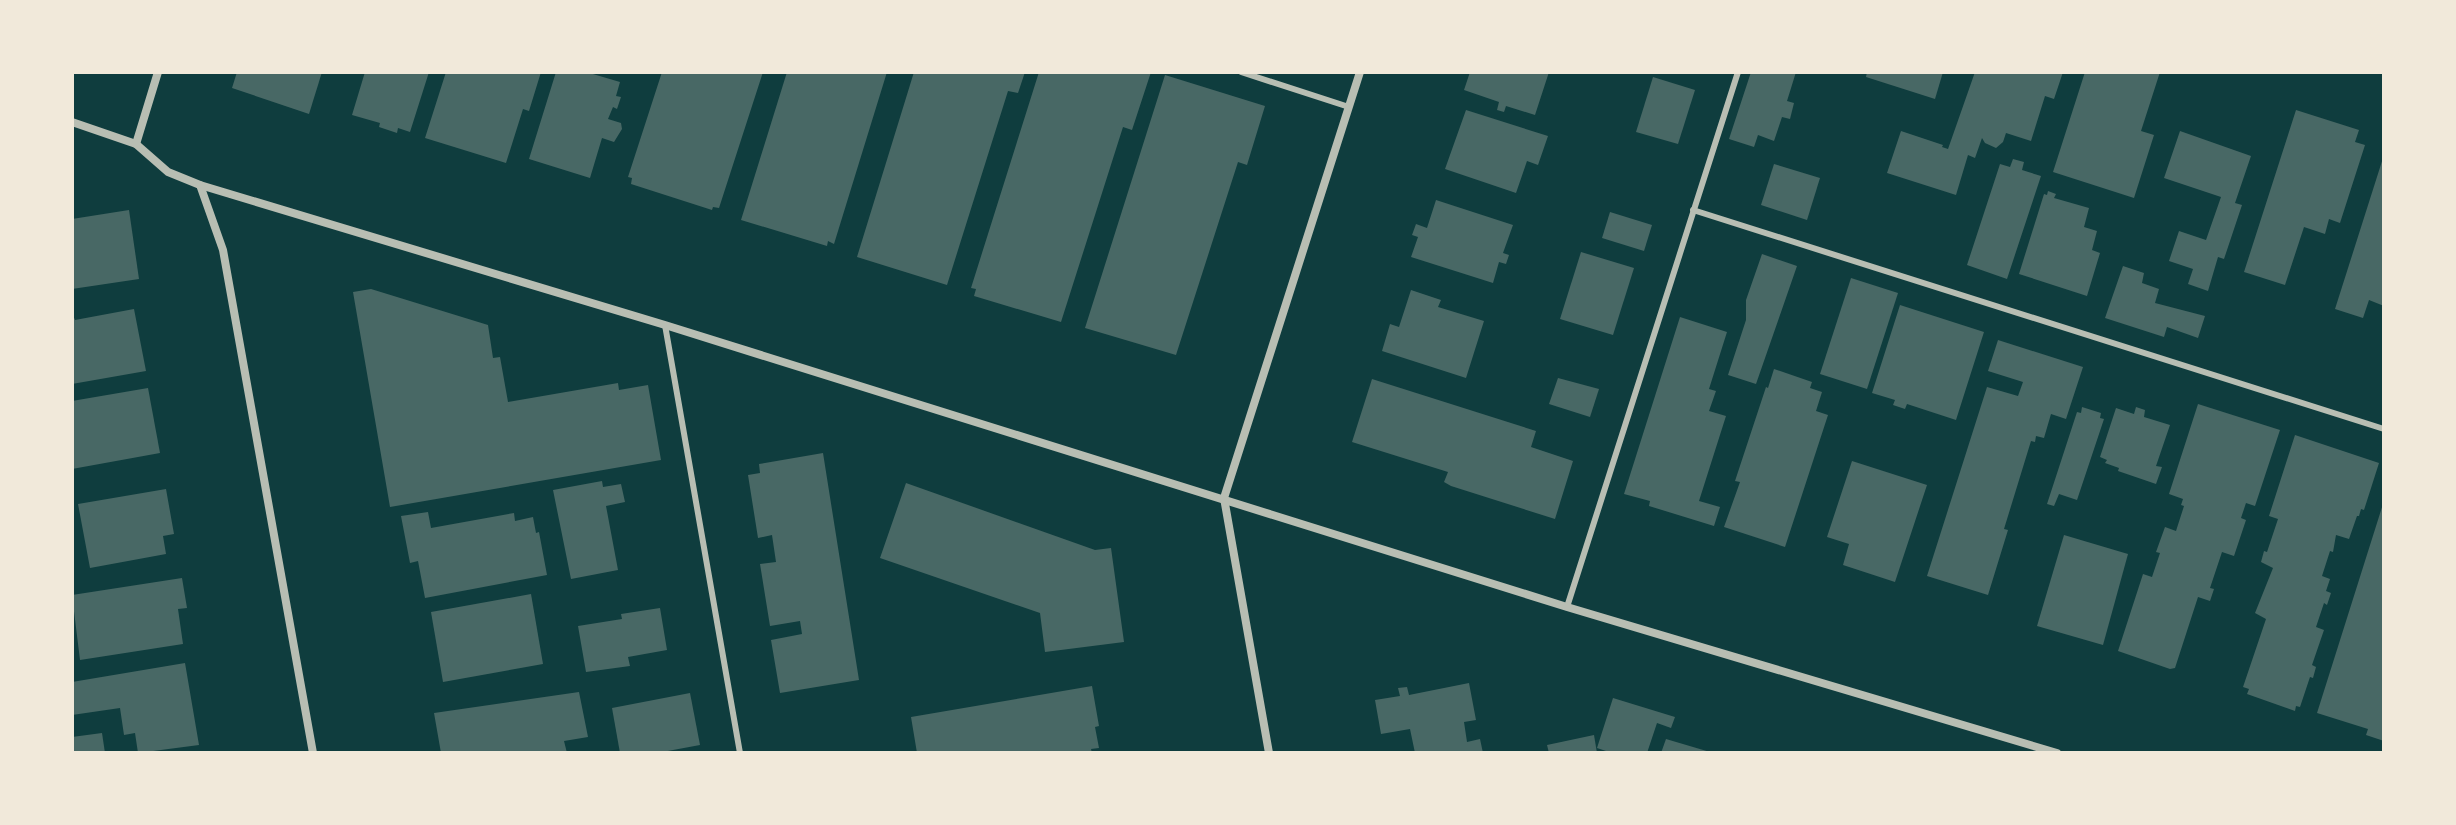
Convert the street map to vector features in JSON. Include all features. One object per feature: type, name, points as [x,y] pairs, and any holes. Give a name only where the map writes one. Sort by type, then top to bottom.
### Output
[{"type":"street","points":[[136,144],[158,72]]},
{"type":"street","points":[[1269,753],[1224,498],[1360,72]]},
{"type":"street","points":[[72,122],[136,144],[168,172],[200,185],[665,325],[1567,607],[2057,753]]},
{"type":"street","points":[[200,185],[223,250],[313,753]]},
{"type":"lane","points":[[1241,72],[1349,107]]},
{"type":"lane","points":[[1567,607],[1738,72]]},
{"type":"lane","points":[[1693,210],[2384,429]]},
{"type":"lane","points":[[665,325],[740,753]]},
{"type":"building","points":[[237,72],[322,72],[309,114],[232,88]]},
{"type":"building","points":[[365,72],[429,72],[410,132],[398,128],[397,133],[379,127],[380,123],[352,115]]},
{"type":"building","points":[[446,72],[541,72],[529,111],[523,109],[506,163],[425,138]]},
{"type":"building","points":[[556,72],[586,72],[620,82],[616,96],[621,97],[617,109],[613,107],[608,119],[621,123],[622,129],[614,142],[602,138],[590,178],[529,159]]},
{"type":"building","points":[[662,72],[763,72],[719,208],[713,207],[712,210],[631,184],[632,178],[628,177]]},
{"type":"building","points":[[787,72],[887,72],[834,244],[828,241],[827,246],[741,220]]},
{"type":"building","points":[[914,72],[1025,72],[1018,93],[1008,91],[947,285],[857,257]]},
{"type":"building","points":[[1039,72],[1151,72],[1132,130],[1123,127],[1061,322],[974,296],[976,289],[971,288]]},
{"type":"building","points":[[1470,72],[1549,72],[1535,115],[1506,106],[1504,112],[1497,110],[1499,102],[1464,90]]},
{"type":"building","points":[[1751,72],[1796,72],[1787,101],[1794,103],[1790,119],[1782,117],[1774,141],[1758,135],[1754,147],[1729,139]]},
{"type":"building","points":[[1867,72],[1943,72],[1935,99],[1866,77]]},
{"type":"building","points":[[1975,72],[2063,72],[2054,99],[2045,96],[2031,141],[2006,133],[2003,142],[1996,148],[1982,138],[1975,158],[1968,155],[1956,195],[1887,173],[1901,131],[1948,149]]},
{"type":"building","points":[[2085,72],[2160,72],[2141,131],[2154,135],[2134,198],[2053,172]]},
{"type":"building","points":[[1165,75],[1265,106],[1247,165],[1238,162],[1176,355],[1085,328]]},
{"type":"building","points":[[1653,77],[1695,90],[1678,144],[1636,132]]},
{"type":"building","points":[[1466,110],[1548,136],[1538,165],[1527,161],[1516,193],[1445,169]]},
{"type":"building","points":[[2296,110],[2359,130],[2355,142],[2365,145],[2340,223],[2329,219],[2325,234],[2304,227],[2285,285],[2244,272]]},
{"type":"building","points":[[2180,131],[2251,156],[2235,203],[2242,205],[2224,259],[2218,257],[2208,291],[2188,284],[2193,269],[2169,261],[2179,231],[2206,240],[2221,197],[2164,178]]},
{"type":"building","points":[[2383,158],[2384,306],[2369,300],[2363,318],[2335,309]]},
{"type":"building","points":[[2013,159],[2024,162],[2022,170],[2041,176],[2007,279],[1967,265],[2000,164],[2010,167]]},
{"type":"building","points":[[1774,164],[1820,178],[1807,220],[1761,205]]},
{"type":"building","points":[[2048,191],[2056,194],[2054,198],[2089,208],[2084,227],[2097,231],[2092,250],[2100,253],[2087,296],[2019,274],[2044,194],[2047,195]]},
{"type":"building","points":[[1436,200],[1513,225],[1503,253],[1509,255],[1506,264],[1499,262],[1493,283],[1411,257],[1418,237],[1412,235],[1416,224],[1427,228]]},
{"type":"building","points":[[129,210],[139,279],[72,289],[72,219]]},
{"type":"building","points":[[1610,212],[1652,225],[1644,251],[1602,238]]},
{"type":"building","points":[[1581,252],[1634,268],[1613,335],[1560,319]]},
{"type":"building","points":[[1762,254],[1797,266],[1756,384],[1728,375],[1746,320],[1746,300]]},
{"type":"building","points":[[2123,266],[2144,273],[2142,283],[2159,289],[2155,303],[2205,316],[2198,338],[2167,327],[2164,337],[2105,318]]},
{"type":"building","points":[[1851,278],[1898,293],[1867,389],[1820,374]]},
{"type":"building","points":[[371,289],[488,325],[493,358],[500,357],[508,402],[618,383],[619,390],[648,385],[661,460],[390,507],[353,292]]},
{"type":"building","points":[[1411,290],[1441,300],[1438,307],[1484,321],[1466,378],[1382,351],[1390,324],[1399,327]]},
{"type":"building","points":[[1900,305],[1984,332],[1956,420],[1907,404],[1905,409],[1893,405],[1895,400],[1872,393]]},
{"type":"building","points":[[134,309],[146,371],[72,384],[72,313],[75,320]]},
{"type":"building","points":[[1680,317],[1727,332],[1709,389],[1716,391],[1709,411],[1726,416],[1699,501],[1720,507],[1714,526],[1649,506],[1650,501],[1624,494]]},
{"type":"building","points":[[1998,340],[2083,367],[2066,419],[2051,414],[2044,438],[2036,436],[2035,442],[2031,441],[1988,595],[1927,576],[1987,387],[2018,396],[2023,382],[1988,371]]},
{"type":"building","points":[[1774,369],[1812,382],[1810,388],[1822,392],[1816,411],[1828,415],[1785,547],[1724,527],[1740,482],[1735,481]]},
{"type":"building","points":[[1558,378],[1599,389],[1590,417],[1549,404]]},
{"type":"building","points":[[1372,379],[1536,431],[1531,447],[1573,461],[1555,519],[1451,486],[1444,482],[1448,472],[1352,442]]},
{"type":"building","points":[[148,388],[160,453],[72,469],[72,401]]},
{"type":"building","points":[[2198,404],[2280,430],[2255,506],[2246,503],[2241,518],[2246,520],[2234,556],[2222,552],[2210,588],[2214,589],[2210,601],[2198,597],[2175,668],[2170,669],[2118,651],[2143,574],[2152,577],[2160,553],[2156,552],[2165,527],[2176,531],[2184,506],[2181,505],[2183,499],[2169,494]]},
{"type":"building","points":[[2082,407],[2101,413],[2100,418],[2104,419],[2077,500],[2059,494],[2054,506],[2047,504],[2077,412],[2081,413]]},
{"type":"building","points":[[2136,407],[2145,410],[2144,417],[2170,425],[2156,466],[2162,467],[2156,484],[2118,471],[2119,468],[2105,463],[2107,460],[2100,457],[2116,408],[2134,414]]},
{"type":"building","points":[[2295,435],[2379,463],[2364,510],[2361,509],[2357,516],[2349,539],[2336,535],[2333,552],[2330,551],[2322,576],[2330,579],[2326,591],[2331,593],[2316,627],[2324,630],[2312,665],[2316,667],[2300,707],[2296,706],[2295,711],[2247,694],[2249,689],[2243,687],[2266,619],[2255,613],[2273,568],[2261,562],[2278,519],[2269,516]]},
{"type":"building","points":[[823,453],[859,680],[780,693],[771,640],[802,634],[800,621],[770,626],[760,564],[776,562],[772,535],[758,538],[748,475],[760,473],[759,464]]},
{"type":"building","points":[[1852,461],[1927,485],[1895,582],[1843,565],[1849,544],[1827,537]]},
{"type":"building","points":[[602,481],[603,487],[621,484],[625,502],[606,506],[618,570],[571,579],[553,490]]},
{"type":"building","points":[[906,483],[1095,550],[1111,548],[1124,642],[1045,652],[1040,613],[880,558]]},
{"type":"building","points":[[166,489],[174,534],[163,536],[166,554],[90,568],[78,504]]},
{"type":"building","points":[[2383,504],[2384,741],[2366,735],[2368,729],[2317,713]]},
{"type":"building","points":[[428,512],[431,528],[514,513],[515,521],[533,517],[547,575],[425,598],[418,561],[410,563],[401,516]]},
{"type":"building","points":[[2064,535],[2128,554],[2103,645],[2037,626]]},
{"type":"building","points":[[182,578],[187,608],[178,609],[183,644],[80,660],[72,595]]},
{"type":"building","points":[[531,594],[543,664],[443,682],[431,612]]},
{"type":"building","points":[[660,608],[667,650],[628,657],[630,666],[586,672],[578,626],[622,619],[621,614]]},
{"type":"building","points":[[185,663],[199,745],[138,753],[135,733],[124,735],[120,708],[72,715],[72,682]]},
{"type":"building","points":[[1469,683],[1476,720],[1464,722],[1467,742],[1480,739],[1483,753],[1415,753],[1410,729],[1381,734],[1375,700],[1400,696],[1398,688],[1407,687],[1409,695]]},
{"type":"building","points":[[1092,686],[1099,726],[1095,727],[1099,748],[1091,749],[1092,753],[917,753],[911,717]]},
{"type":"building","points":[[579,692],[588,737],[564,741],[567,753],[441,753],[434,713]]},
{"type":"building","points":[[690,693],[700,745],[657,753],[620,753],[612,708]]},
{"type":"building","points":[[1613,698],[1675,717],[1671,728],[1657,723],[1647,753],[1612,753],[1597,748]]},
{"type":"building","points":[[102,733],[105,753],[72,753],[72,737]]},
{"type":"building","points":[[1594,735],[1597,753],[1549,753],[1547,745]]},
{"type":"building","points":[[1666,739],[1710,752],[1661,753]]}]
